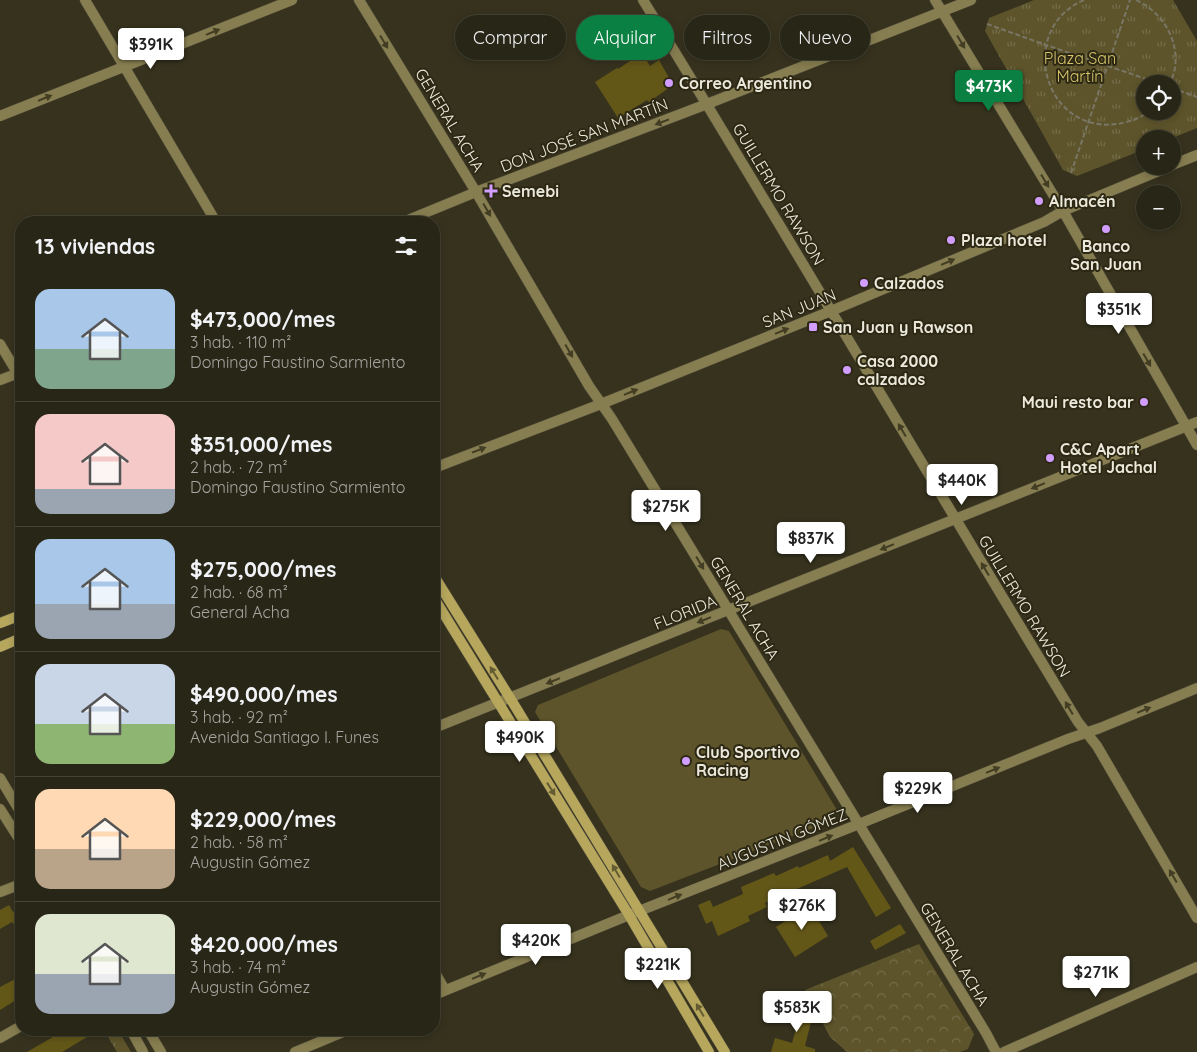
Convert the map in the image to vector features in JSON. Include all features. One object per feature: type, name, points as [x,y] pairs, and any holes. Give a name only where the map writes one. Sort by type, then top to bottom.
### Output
[{"type":"main road","points":[[440,586],[725,1052]]},
{"type":"main road","points":[[440,608],[629,915],[709,1052]]},
{"type":"main road","points":[[0,623],[15,617]]},
{"type":"main road","points":[[0,647],[15,641]]},
{"type":"street","points":[[86,0],[212,216]]},
{"type":"street","points":[[0,116],[292,0]]},
{"type":"street","name":"GENERAL ACHA","points":[[359,0],[476,192],[589,386],[612,419],[996,1052]]},
{"type":"street","name":"GUILLERMO RAWSON","points":[[643,0],[955,520],[1078,722],[1097,746],[1197,918]]},
{"type":"street","points":[[936,0],[1063,211],[1197,445]]},
{"type":"street","name":"DON JOSÉ SAN MARTÍN","points":[[418,216],[971,0]]},
{"type":"street","name":"SAN JUAN","points":[[1181,162],[1197,155]]},
{"type":"street","name":"SAN JUAN","points":[[440,466],[601,404],[831,311],[1044,222],[1063,211],[1150,175]]},
{"type":"street","points":[[0,344],[15,367]]},
{"type":"street","points":[[0,380],[15,376]]},
{"type":"street","name":"FLORIDA","points":[[440,726],[1197,422]]},
{"type":"street","name":"AUGUSTIN GÓMEZ","points":[[440,992],[1197,688]]},
{"type":"street","points":[[0,778],[15,803]]},
{"type":"street","points":[[0,809],[15,833]]},
{"type":"street","points":[[0,892],[15,886]]},
{"type":"street","points":[[1004,1052],[1197,967]]},
{"type":"street","points":[[440,980],[446,990]]},
{"type":"street","points":[[0,1038],[15,1029]]},
{"type":"street","points":[[134,1036],[143,1052]]},
{"type":"street","points":[[152,1036],[161,1052]]},
{"type":"street","points":[[295,1052],[334,1036]]},
{"type":"path","points":[[1084,0],[1076,3],[1062,14],[1052,28],[1046,45],[1044,64],[1048,84],[1058,100],[1072,114],[1088,122],[1109,125],[1136,119]]},
{"type":"path","points":[[1071,173],[1130,0]]},
{"type":"path","points":[[1136,0],[1145,4],[1159,16],[1170,32],[1175,50],[1175,69],[1173,75]]},
{"type":"path","points":[[987,24],[1136,76]]},
{"type":"path","points":[[1181,91],[1197,97]]},
{"type":"green space","name":"Plaza San Martín","points":[[1034,0],[1173,0],[1197,41],[1197,128],[1181,135],[1181,130],[1136,130],[1136,153],[1077,176],[1063,170],[985,31],[989,18]]},
{"type":"green space","name":"Club Sportivo Racing","points":[[721,629],[729,631],[837,810],[834,820],[650,891],[641,887],[535,712],[538,705]]},
{"type":"green space","points":[[919,944],[974,1034],[968,1049],[960,1052],[847,1052],[830,1037],[805,990]]},
{"type":"green space","points":[[108,1036],[122,1036],[131,1052],[117,1052]]},
{"type":"building","points":[[632,60],[646,60],[650,66],[659,60],[673,85],[649,102],[647,100],[618,118],[595,82]]},
{"type":"building","points":[[853,847],[891,908],[876,917],[847,867],[765,903],[767,907],[748,916],[750,921],[718,936],[712,921],[706,924],[698,905],[710,900],[713,907],[743,894],[741,887],[774,873],[776,876],[798,866],[799,868],[828,855],[830,861]]},
{"type":"building","points":[[9,905],[13,912],[15,911],[15,923],[12,922],[0,929],[0,910]]},
{"type":"building","points":[[810,906],[828,936],[795,957],[776,927]]},
{"type":"building","points":[[900,924],[906,933],[875,950],[870,941]]},
{"type":"building","points":[[15,979],[15,1001],[0,1010],[0,987]]},
{"type":"building","points":[[807,1005],[814,1020],[811,1022],[805,1046],[815,1049],[815,1052],[771,1052],[775,1038],[792,1043],[796,1029],[789,1013]]},
{"type":"building","points":[[55,1036],[89,1036],[62,1052],[27,1052]]},
{"type":"place","name":"Correo Argentino","points":[[669,83]]},
{"type":"place","name":"Semebi","points":[[491,191]]},
{"type":"place","name":"Almacén","points":[[1039,201]]},
{"type":"place","name":"Banco San Juan","points":[[1106,229]]},
{"type":"place","name":"Plaza hotel","points":[[951,240]]},
{"type":"place","name":"Calzados","points":[[864,283]]},
{"type":"place","name":"San Juan y Rawson","points":[[813,327]]},
{"type":"place","name":"Casa 2000 calzados","points":[[847,370]]},
{"type":"place","name":"Maui resto bar","points":[[1144,402]]},
{"type":"place","name":"C&C Apart Hotel Jachal","points":[[1050,458]]},
{"type":"place","name":"Club Sportivo Racing","points":[[686,761]]}]
